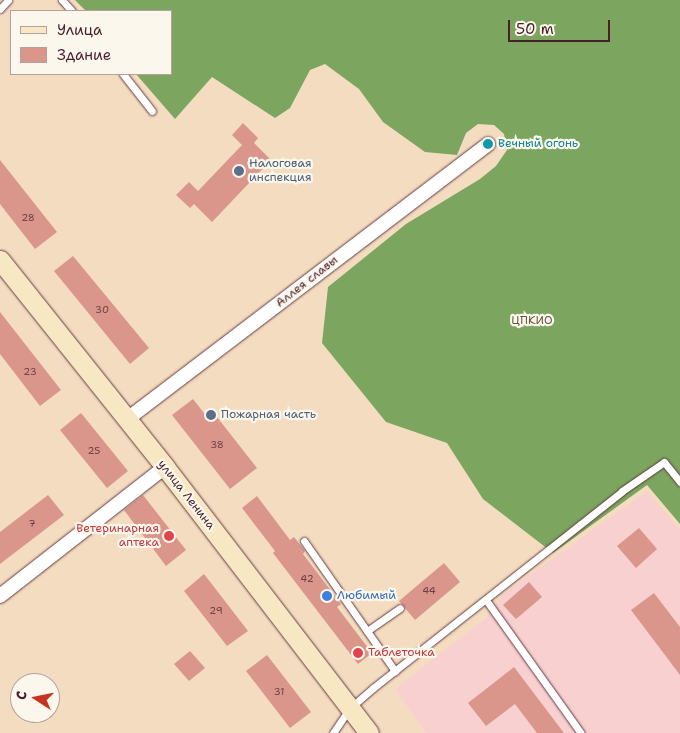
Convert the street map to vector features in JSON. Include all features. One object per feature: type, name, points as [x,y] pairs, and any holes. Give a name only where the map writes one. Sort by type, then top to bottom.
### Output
[{"type":"street","name":"Аллея славы","points":[[126,420],[488,144]]},
{"type":"street","name":"улица Ленина","points":[[0,260],[165,467],[369,733]]},
{"type":"street","points":[[0,596],[165,467]]},
{"type":"lane","points":[[0,9],[8,0]]},
{"type":"lane","points":[[62,0],[71,10]]},
{"type":"lane","points":[[124,75],[152,111]]},
{"type":"lane","points":[[333,733],[350,708],[395,671],[564,536],[664,462],[680,482]]},
{"type":"lane","points":[[304,541],[395,671]]},
{"type":"lane","points":[[486,600],[581,733]]},
{"type":"lane","points":[[367,631],[400,608]]},
{"type":"shaded area","points":[[647,491],[680,530],[680,733],[426,733],[395,689],[486,618],[502,595]]},
{"type":"green space","name":"ЦПКИО","points":[[75,0],[680,0],[680,524],[647,485],[553,553],[483,499],[447,443],[386,422],[322,343],[328,287],[406,224],[480,179],[496,166],[507,150],[504,134],[494,125],[478,124],[466,133],[457,155],[425,152],[383,122],[359,89],[325,64],[310,70],[290,108],[275,118],[212,77],[175,119],[137,75],[172,75],[172,10],[85,10]]},
{"type":"building","name":"Налоговая инспекция","points":[[243,123],[258,138],[254,143],[271,160],[212,222],[194,204],[190,208],[176,195],[189,182],[198,191],[242,145],[232,135]]},
{"type":"building","points":[[0,160],[57,232],[35,249],[0,204]]},
{"type":"building","points":[[73,256],[149,348],[130,364],[54,271]]},
{"type":"building","points":[[0,312],[61,390],[40,406],[0,354]]},
{"type":"building","points":[[193,399],[211,422],[217,417],[257,468],[230,489],[172,415]]},
{"type":"building","points":[[81,413],[128,471],[107,488],[60,430]]},
{"type":"building","points":[[48,495],[64,515],[0,564],[0,532]]},
{"type":"building","points":[[143,495],[186,550],[166,566],[124,510]]},
{"type":"building","points":[[257,496],[290,540],[294,537],[305,551],[303,554],[341,604],[337,607],[372,653],[358,664],[273,553],[275,551],[242,508]]},
{"type":"building","points":[[639,528],[657,549],[636,568],[617,546]]},
{"type":"building","points":[[444,563],[460,582],[415,620],[399,601]]},
{"type":"building","points":[[204,574],[248,631],[227,646],[184,591]]},
{"type":"building","points":[[529,582],[542,597],[516,619],[503,605]]},
{"type":"building","points":[[654,593],[680,627],[680,675],[631,610]]},
{"type":"building","points":[[190,651],[205,668],[189,681],[174,664]]},
{"type":"building","points":[[267,655],[311,712],[290,728],[246,671]]},
{"type":"building","points":[[514,667],[564,733],[537,733],[515,704],[486,726],[468,703]]},
{"type":"place","name":"Вечный огонь","points":[[488,144]]},
{"type":"place","name":"Налоговая инспекция","points":[[239,171]]},
{"type":"place","name":"Пожарная часть","points":[[211,415]]},
{"type":"place","name":"Ветеринарная аптека","points":[[169,536]]},
{"type":"place","name":"Любимый","points":[[327,596]]},
{"type":"place","name":"Таблеточка","points":[[358,653]]}]
